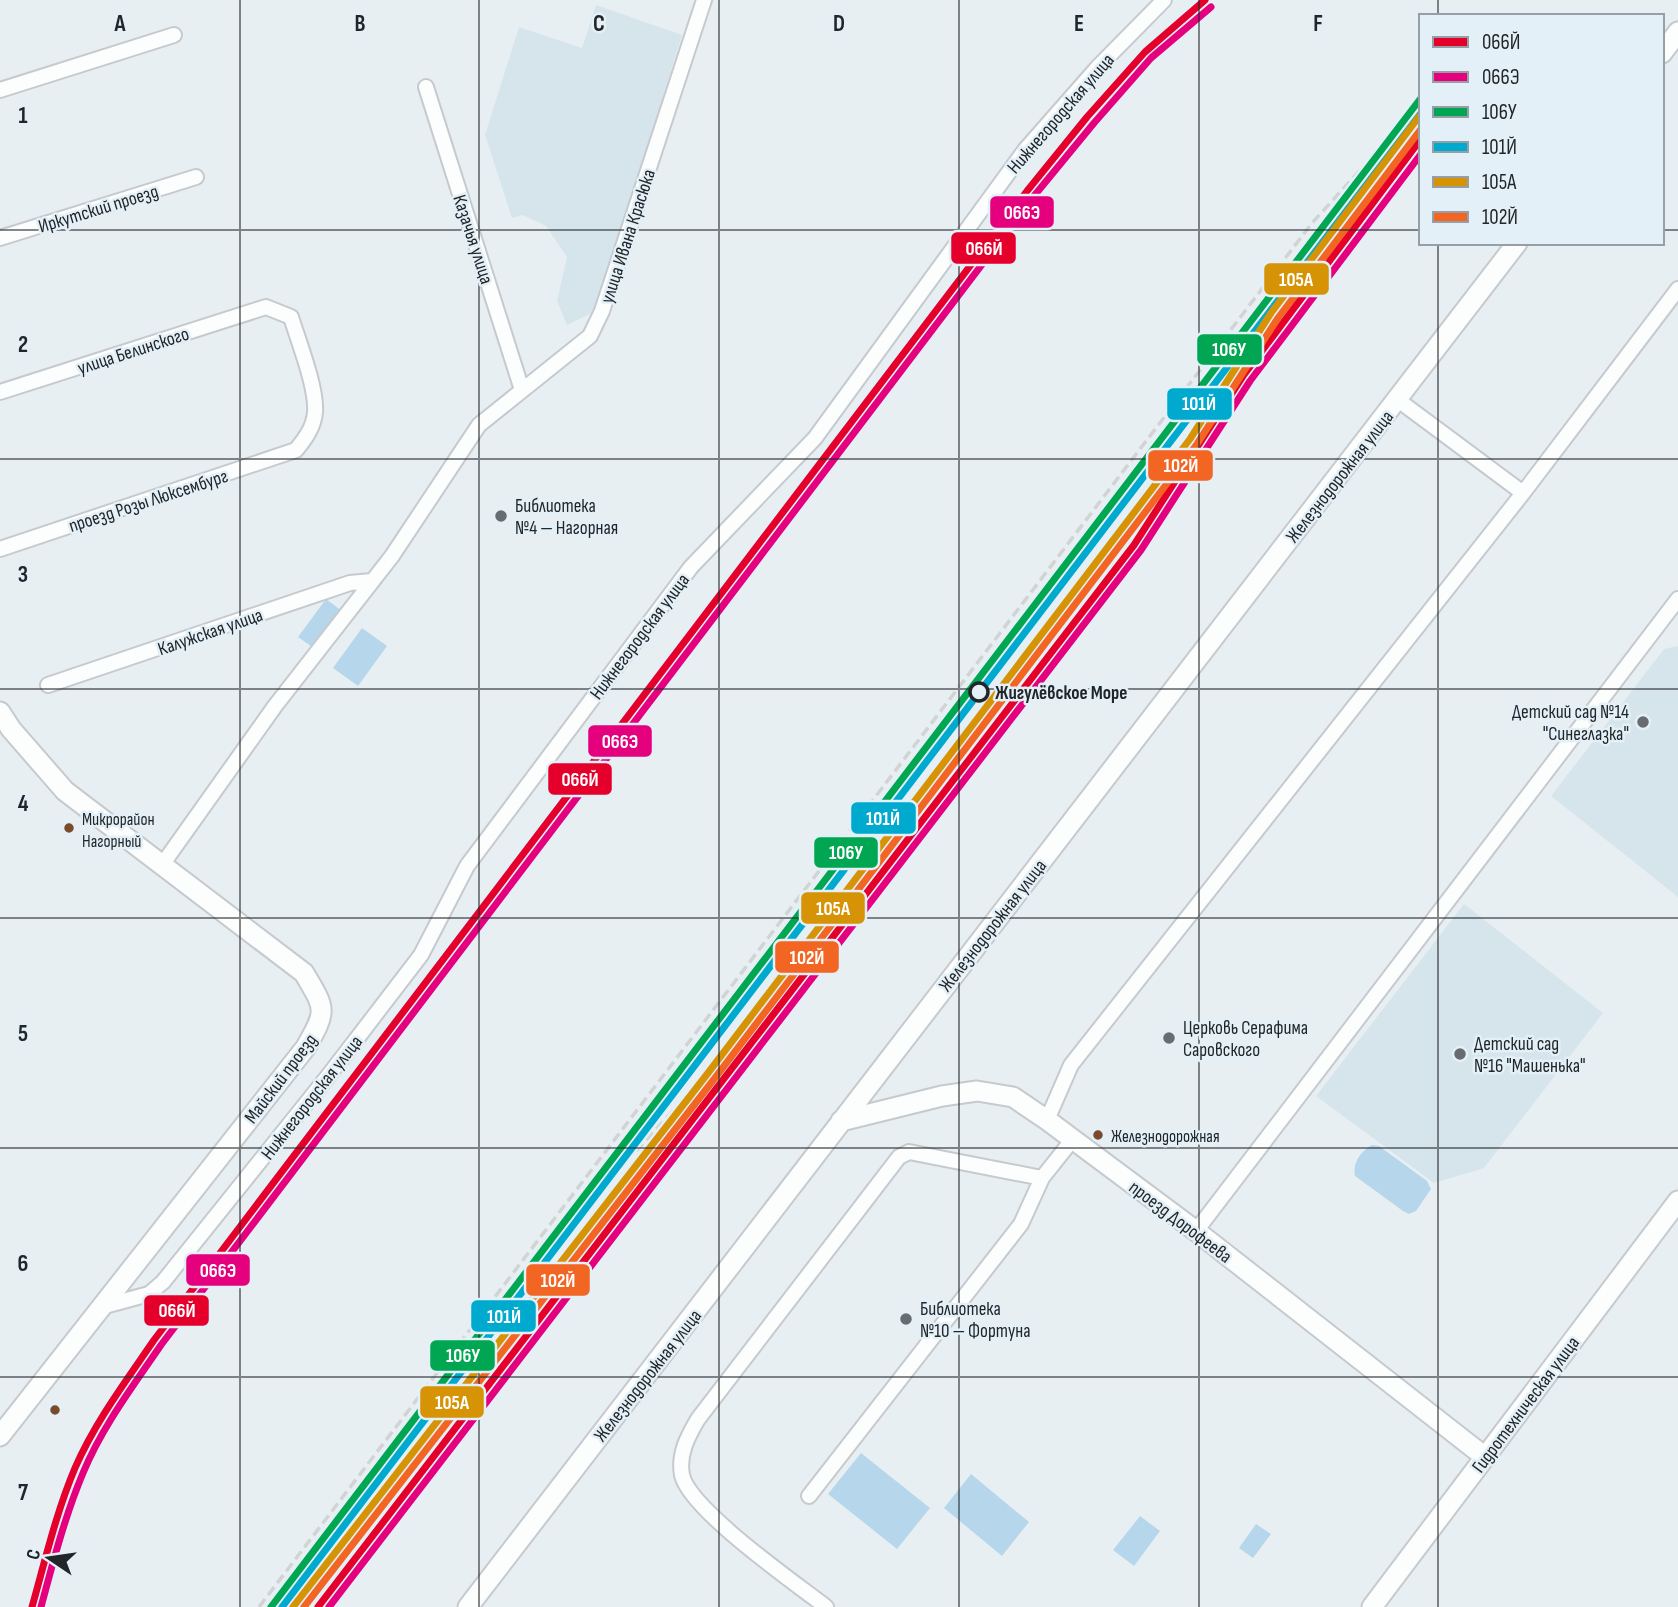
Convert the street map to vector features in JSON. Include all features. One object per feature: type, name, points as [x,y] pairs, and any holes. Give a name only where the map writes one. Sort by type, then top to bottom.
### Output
[{"type":"main road","points":[[1664,50],[1678,32]]},
{"type":"main road","name":"Железнодорожная улица","points":[[468,1607],[1515,245]]},
{"type":"main road","name":"Майский проезд","points":[[0,712],[10,729],[65,791],[304,973],[322,1003],[322,1020],[306,1046],[101,1307]]},
{"type":"main road","name":"проезд Дорофеева","points":[[841,1121],[942,1096],[977,1091],[1013,1097],[1196,1231],[1485,1457]]},
{"type":"main road","name":"Гидротехническая улица","points":[[1372,1607],[1678,1201]]},
{"type":"main road","points":[[0,1436],[101,1307]]},
{"type":"street","name":"улица Ивана Красюка","points":[[162,865],[275,706],[392,556],[479,425],[590,336],[603,311],[705,0]]},
{"type":"street","name":"Нижнегородская улица","points":[[101,1307],[149,1294],[163,1282],[330,1075],[421,955],[467,866],[691,567],[815,438],[1025,150],[1097,68],[1164,0]]},
{"type":"street","points":[[0,90],[174,35]]},
{"type":"street","name":"Казачья улица","points":[[426,87],[523,390]]},
{"type":"street","name":"Иркутский проезд","points":[[0,238],[196,177]]},
{"type":"street","points":[[1047,1120],[1071,1065],[1523,493],[1678,289]]},
{"type":"street","name":"улица Белинского","points":[[0,392],[266,307],[290,317],[307,367],[315,411],[307,437],[296,450]]},
{"type":"street","points":[[1398,400],[1523,493]]},
{"type":"street","name":"проезд Розы Люксембург","points":[[0,549],[296,450]]},
{"type":"street","name":"Калужская улица","points":[[48,685],[349,583],[372,581]]},
{"type":"street","points":[[1196,1231],[1678,599]]},
{"type":"street","points":[[809,1496],[1021,1224],[1042,1178],[1073,1139]]},
{"type":"street","points":[[826,1607],[715,1519],[691,1495],[682,1475],[684,1441],[698,1419],[899,1157],[909,1152],[1042,1178]]},
{"type":"shaded area","points":[[596,5],[682,35],[596,311],[567,325],[557,301],[567,257],[546,226],[523,215],[512,218],[485,135],[519,27],[582,48]]},
{"type":"shaded area","points":[[326,599],[342,611],[315,649],[298,637]]},
{"type":"shaded area","points":[[362,628],[387,646],[358,686],[333,668]]},
{"type":"shaded area","name":"Детский сад №14 \"Синеглазка\"","points":[[1678,646],[1678,897],[1551,796],[1664,649]]},
{"type":"shaded area","name":"Детский сад №16 \"Машенька\"","points":[[1464,904],[1603,1013],[1484,1168],[1434,1183],[1316,1096]]},
{"type":"shaded area","points":[[1372,1145],[1379,1146],[1427,1181],[1431,1189],[1416,1211],[1409,1214],[1403,1211],[1355,1176],[1358,1158]]},
{"type":"shaded area","points":[[861,1453],[930,1508],[897,1549],[828,1494]]},
{"type":"shaded area","points":[[971,1474],[1029,1522],[1002,1556],[944,1508]]},
{"type":"shaded area","points":[[1140,1516],[1160,1531],[1134,1566],[1113,1550]]},
{"type":"shaded area","points":[[1256,1524],[1271,1534],[1253,1558],[1239,1548]]},
{"type":"railway","points":[[259,1607],[1312,223],[1394,133]]},
{"type":"railway","points":[[337,1540],[608,1182],[683,1065]]},
{"type":"railway","points":[[636,1151],[708,1073]]},
{"type":"transit line","name":"066Й","points":[[32,1607],[56,1520],[75,1468],[101,1418],[154,1340],[1027,191],[1087,117],[1145,52],[1205,0]]},
{"type":"transit line","name":"066Э","points":[[41,1607],[65,1522],[91,1456],[119,1407],[161,1345],[1034,196],[1151,58],[1211,7]]},
{"type":"transit line","name":"106У","points":[[271,1607],[1419,101]]},
{"type":"transit line","name":"101Й","points":[[282,1607],[1419,116]]},
{"type":"transit line","name":"105А","points":[[293,1607],[708,1073],[1190,439],[1271,313],[1419,117]]},
{"type":"transit line","name":"102Й","points":[[304,1607],[715,1078],[1197,444],[1278,318],[1419,132]]},
{"type":"transit line","name":"066Й","points":[[318,1607],[1134,545],[1243,376],[1419,142]]},
{"type":"transit line","name":"066Э","points":[[329,1607],[1141,550],[1250,381],[1419,157]]},
{"type":"place","name":"Библиотека №4 — Нагорная","points":[[501,516]]},
{"type":"place","name":"Жигулёвское Море","points":[[979,692]]},
{"type":"place","name":"Детский сад №14 \"Синеглазка\"","points":[[1643,722]]},
{"type":"place","name":"Микрорайон Нагорный","points":[[69,828]]},
{"type":"place","name":"Церковь Серафима Саровского","points":[[1169,1038]]},
{"type":"place","name":"Детский сад №16 \"Машенька\"","points":[[1460,1054]]},
{"type":"place","name":"Железнодорожная","points":[[1098,1135]]},
{"type":"place","name":"Библиотека №10 — Фортуна","points":[[906,1319]]}]
